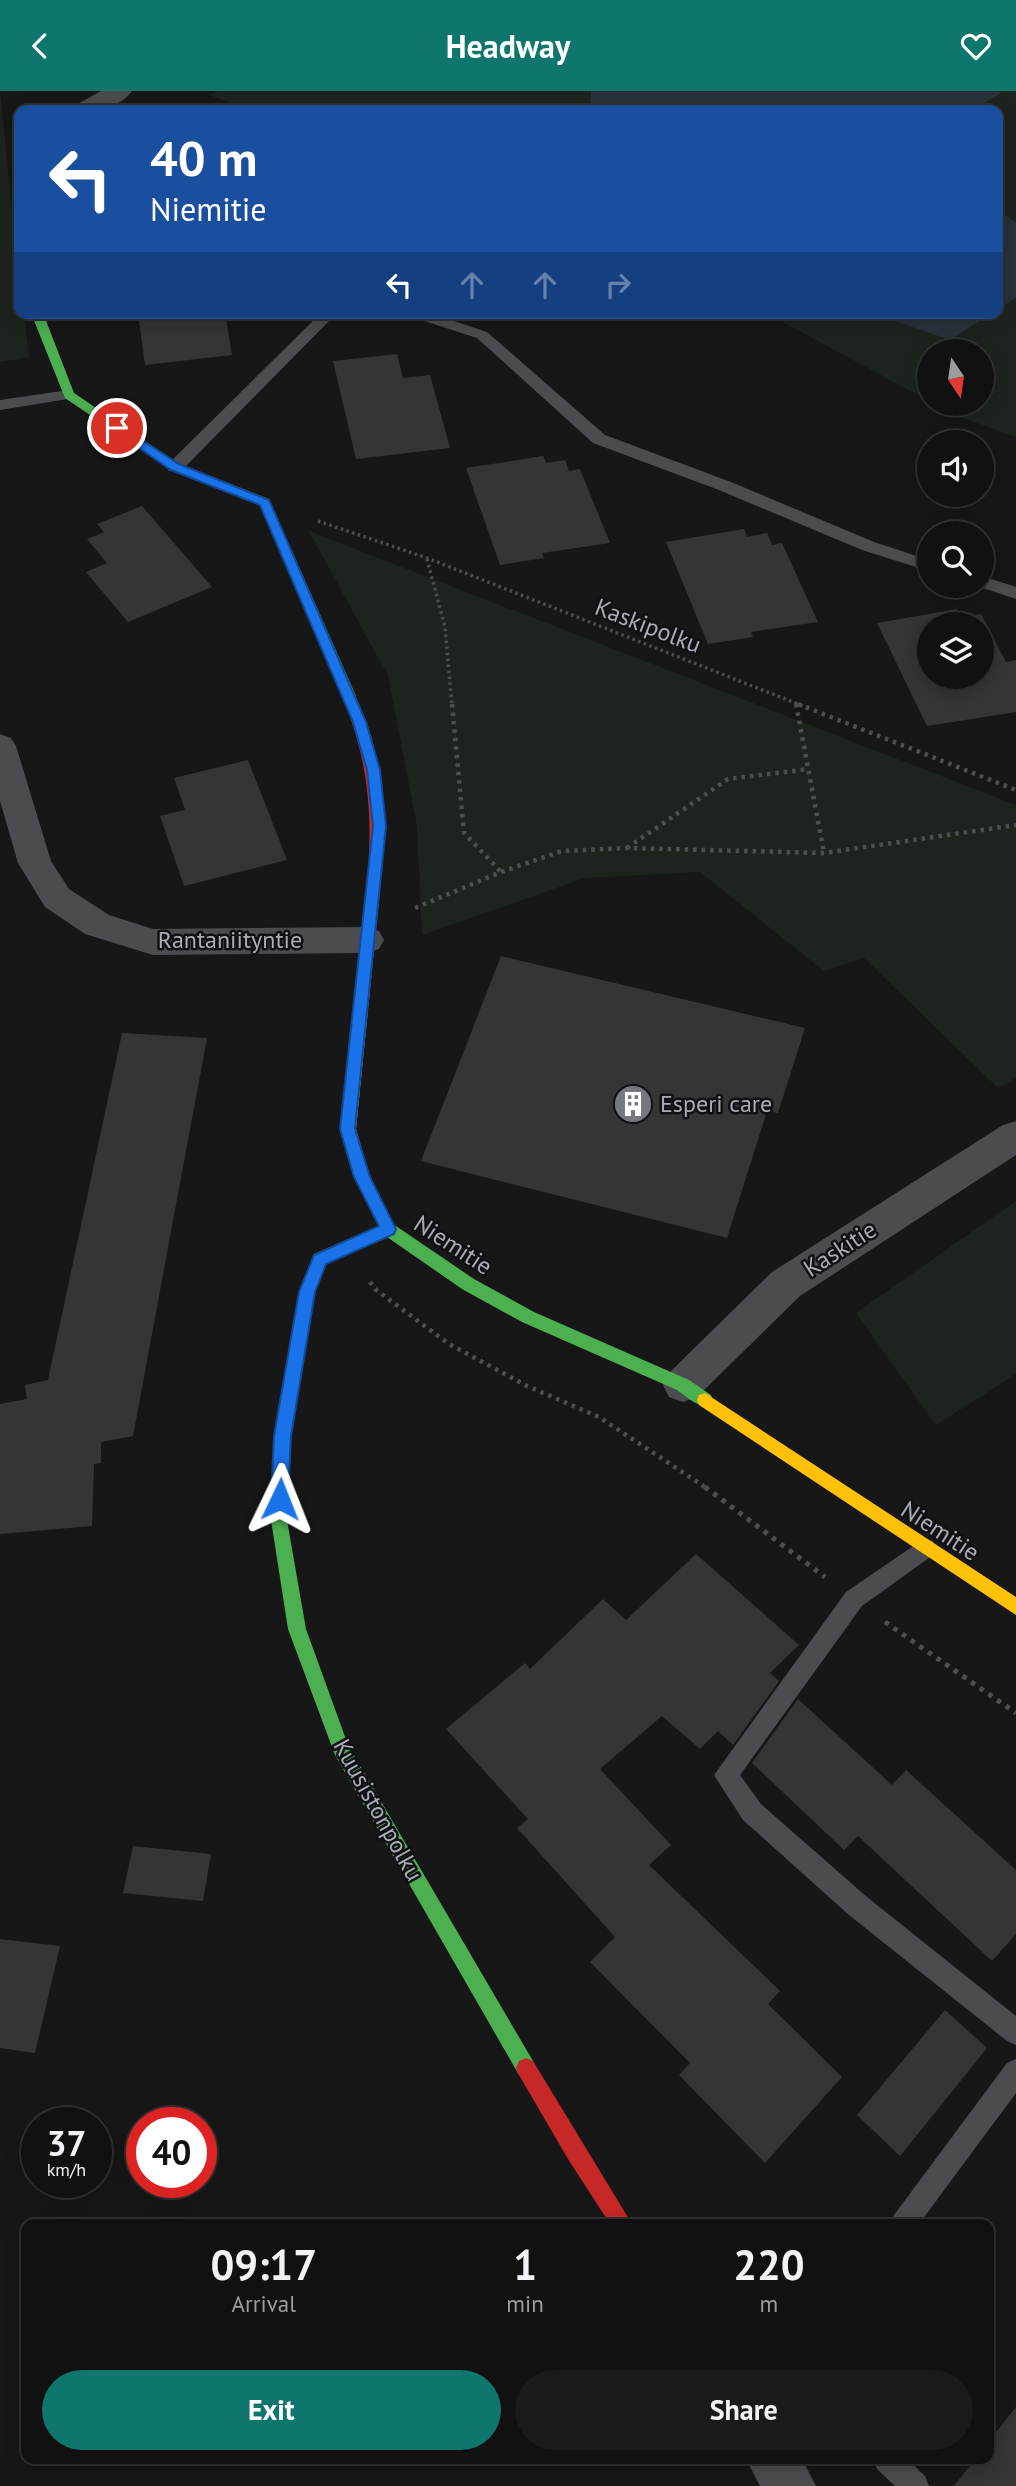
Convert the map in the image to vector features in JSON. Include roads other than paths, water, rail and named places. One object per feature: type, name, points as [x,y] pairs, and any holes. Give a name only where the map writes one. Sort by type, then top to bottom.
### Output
[{"type":"street","points":[[94,105],[118,91]]},
{"type":"street","points":[[39,319],[69,395],[175,467]]},
{"type":"street","name":"Niemitie","points":[[175,467],[265,502],[360,722],[373,770],[379,826],[348,1129],[362,1177],[388,1229],[468,1284],[528,1317],[683,1385],[1016,1607]]},
{"type":"street","name":"Rantaniityntie","points":[[0,746],[35,863],[57,898],[97,925],[153,942],[369,929]]},
{"type":"street","name":"Kaskitie","points":[[683,1385],[786,1284],[1016,1136]]},
{"type":"street","name":"Kuusistonpolku","points":[[388,1229],[320,1259],[307,1292],[282,1436],[279,1520],[297,1629],[341,1749],[575,2152],[619,2219]]},
{"type":"street","points":[[775,2464],[790,2486]]},
{"type":"lane","points":[[175,467],[324,319]]},
{"type":"lane","points":[[433,319],[482,335],[599,439],[725,486],[868,546],[917,562]]},
{"type":"lane","points":[[0,405],[69,395]]},
{"type":"lane","points":[[994,586],[1016,593]]},
{"type":"lane","points":[[925,1548],[854,1599],[726,1775],[752,1812],[858,1906],[1016,2032]]},
{"type":"lane","points":[[907,2219],[1016,2072]]},
{"type":"lane","points":[[892,2464],[915,2486]]},
{"type":"place","name":"Esperi care","points":[[633,1104]]}]
